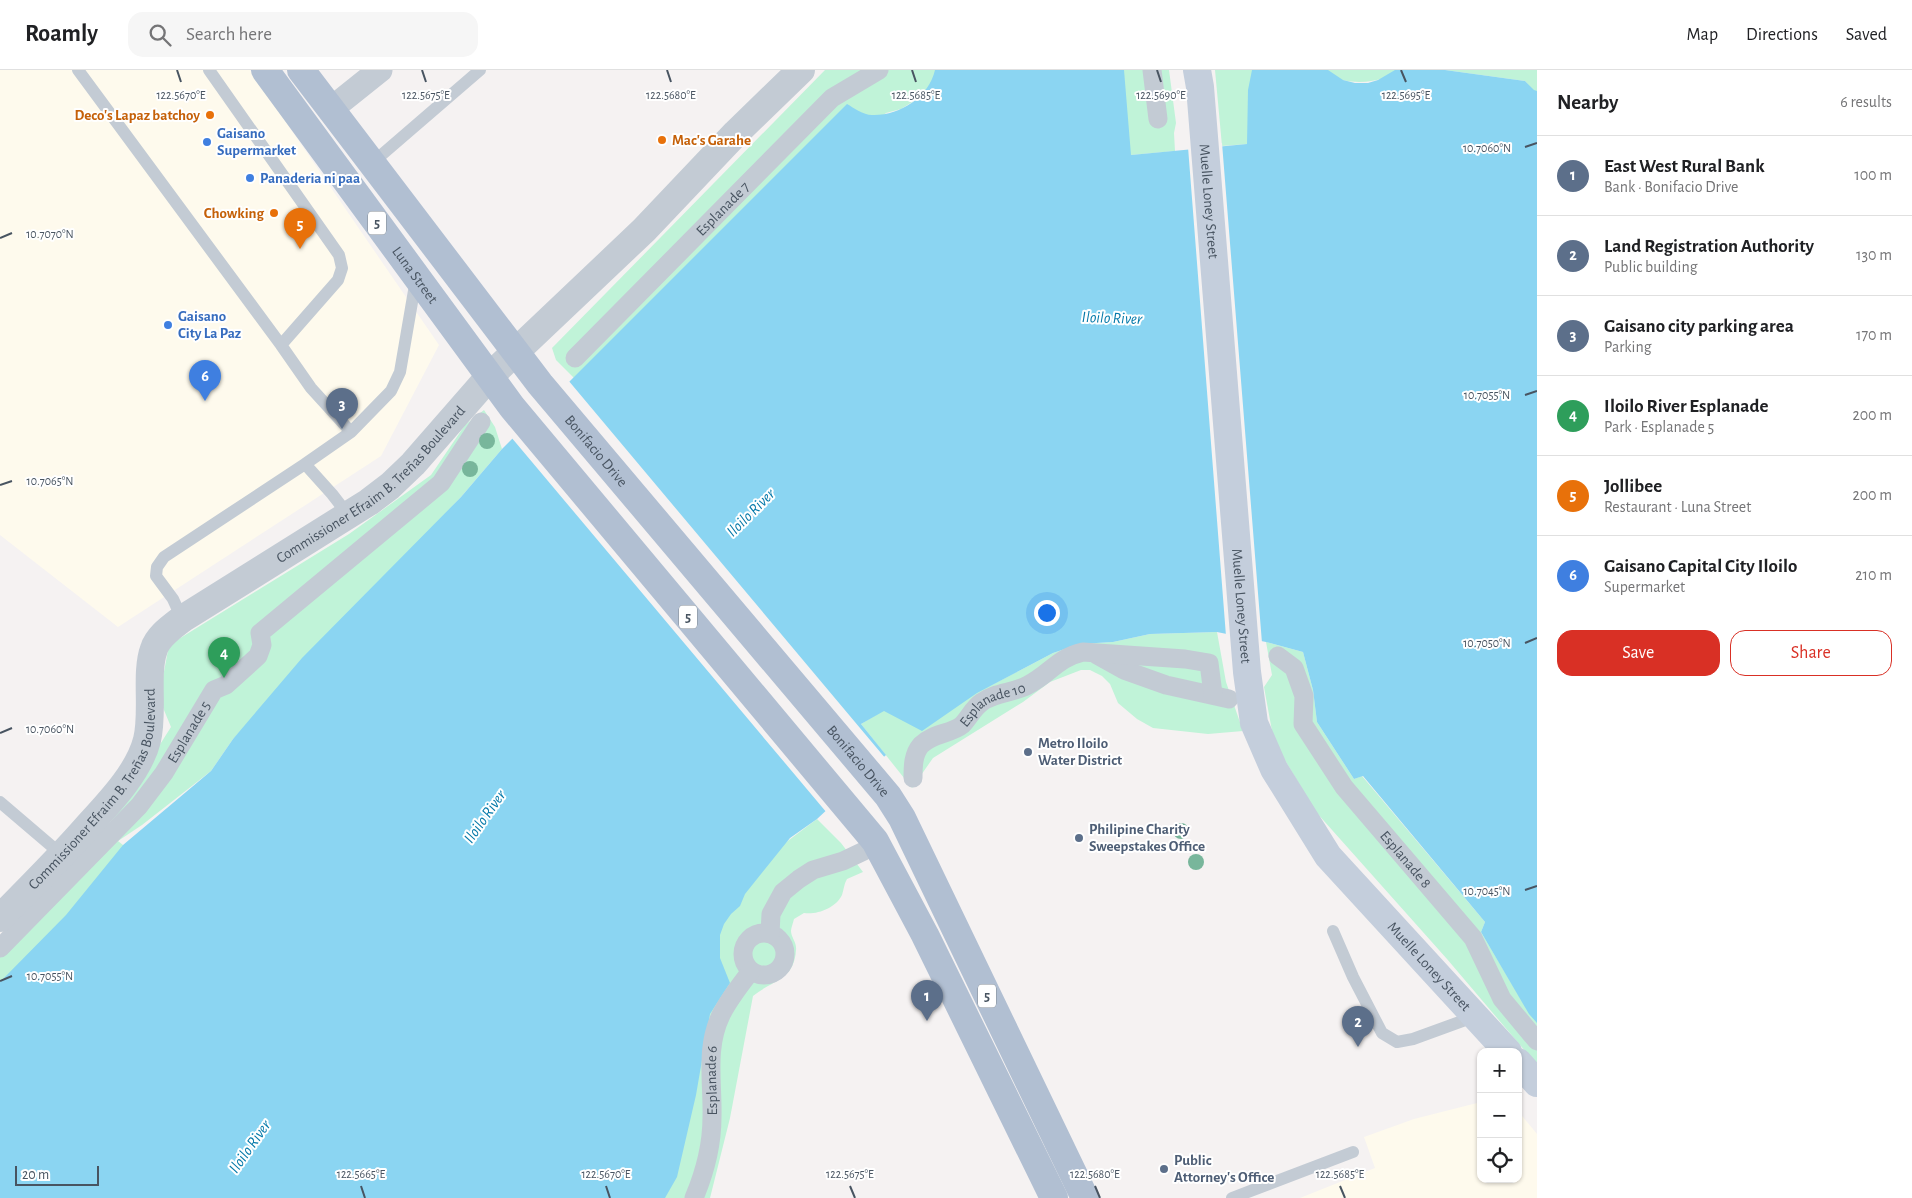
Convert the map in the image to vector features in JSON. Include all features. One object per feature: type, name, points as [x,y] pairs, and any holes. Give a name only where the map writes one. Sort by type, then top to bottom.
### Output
[{"type":"main road","name":"Luna Street","points":[[265,70],[512,407],[875,841],[926,935],[1054,1198]]},
{"type":"main road","name":"5","points":[[301,70],[514,352]]},
{"type":"main road","name":"Muelle Loney Street","points":[[1199,78],[1247,672],[1254,723],[1274,769],[1328,856],[1504,1048]]},
{"type":"main road","name":"Bonifacio Drive","points":[[514,352],[888,796],[902,818],[1085,1198]]},
{"type":"main road","points":[[1522,1066],[1537,1083]]},
{"type":"street","points":[[330,110],[380,70]]},
{"type":"street","name":"Commissioner Efraim B. Treñas Boulevard","points":[[0,918],[62,855],[108,804],[131,775],[147,741],[151,712],[150,669],[154,648],[164,633],[182,619],[349,516],[376,497],[413,464],[489,376],[644,230],[736,133],[801,70]]},
{"type":"street","name":"Esplanade 7","points":[[575,358],[832,98],[879,70]]},
{"type":"street","points":[[1152,70],[1158,119]]},
{"type":"street","name":"Esplanade 5","points":[[0,948],[139,806],[174,757],[214,690],[226,686],[258,656],[262,645],[260,633],[441,483],[481,422]]},
{"type":"street","name":"Esplanade 10","points":[[913,778],[912,762],[920,746],[933,736],[962,725],[983,701],[1028,685],[1060,660],[1071,655],[1083,652],[1209,662],[1221,696],[1166,685],[1124,670],[1094,653]]},
{"type":"street","name":"Esplanade 8","points":[[1278,656],[1294,668],[1304,696],[1303,724],[1344,787],[1473,938],[1502,1000],[1537,1041]]},
{"type":"street","points":[[770,934],[771,914],[783,892],[813,870],[843,861],[864,851]]},
{"type":"street","points":[[770,934],[776,936],[784,947],[784,960],[781,966],[770,975],[757,974],[750,971],[743,959],[745,945],[755,935],[770,934]]},
{"type":"street","name":"Esplanade 6","points":[[694,1198],[709,1152],[712,1118],[710,1064],[717,1027],[721,1015],[731,998],[750,971]]},
{"type":"lane","points":[[78,70],[311,388],[351,432]]},
{"type":"lane","points":[[209,70],[339,255],[342,268],[338,280],[281,345]]},
{"type":"lane","points":[[371,164],[480,70]]},
{"type":"lane","points":[[182,619],[172,599],[156,576],[157,567],[164,557],[351,432],[391,391],[400,372],[416,278]]},
{"type":"lane","points":[[305,464],[349,516]]},
{"type":"lane","points":[[0,802],[62,855]]},
{"type":"lane","points":[[1333,931],[1353,977],[1382,1033],[1397,1042],[1413,1039],[1476,1016]]},
{"type":"lane","points":[[1232,1198],[1353,1152]]},
{"type":"shaded area","name":"Gaisano City La Paz","points":[[0,70],[250,70],[439,345],[381,456],[118,627],[0,535]]},
{"type":"shaded area","points":[[1477,1103],[1477,1183],[1522,1183],[1522,1116],[1537,1134],[1537,1198],[1300,1198],[1375,1168],[1364,1137],[1414,1119]]},
{"type":"green space","points":[[825,70],[1012,70],[917,99],[901,109],[886,113],[574,378],[556,360],[552,348]]},
{"type":"green space","points":[[1056,70],[1169,70],[1176,123],[1174,133],[1175,151],[1131,155]]},
{"type":"green space","points":[[1215,70],[1412,70],[1369,81],[1352,82],[1343,80],[1248,144],[1222,146]]},
{"type":"green space","points":[[1445,70],[1537,70],[1537,91],[1534,91],[1525,81]]},
{"type":"green space","points":[[484,410],[495,427],[502,449],[461,497],[233,739],[211,771],[142,825],[118,841],[123,845],[123,876],[0,1014],[0,937],[113,819],[171,727],[159,698],[169,645],[349,534],[431,475],[465,425]]},
{"type":"green space","points":[[1217,632],[1226,682],[1243,731],[1208,734],[1153,728],[1137,719],[1118,703],[1110,684],[1102,676],[1090,670],[1081,670],[1050,682],[1023,702],[933,758],[912,788],[861,724],[884,710],[990,686],[1053,653],[1080,644],[1113,642],[1150,634]]},
{"type":"green space","points":[[1266,642],[1303,652],[1313,690],[1317,722],[1354,779],[1362,776],[1485,922],[1481,932],[1525,1006],[1537,1004],[1537,1065],[1447,959],[1316,812],[1274,742],[1264,687],[1272,675]]},
{"type":"green space","points":[[817,819],[841,843],[863,872],[847,879],[842,895],[831,907],[820,912],[804,913],[794,919],[791,931],[796,950],[791,968],[781,979],[753,996],[730,1118],[710,1198],[630,1198],[717,894]]},
{"type":"water","name":"Iloilo River","points":[[935,70],[1124,70],[1131,155],[1247,144],[1248,90],[1252,70],[1328,70],[1343,80],[1355,83],[1368,83],[1378,80],[1395,70],[1445,70],[1525,81],[1537,91],[1537,1023],[1529,1014],[1481,932],[1485,922],[1363,776],[1354,779],[1317,722],[1313,690],[1303,652],[1217,632],[1150,634],[1113,642],[1080,644],[1053,653],[977,693],[922,731],[884,711],[861,724],[886,755],[817,819],[790,838],[745,894],[740,906],[724,924],[720,935],[720,958],[730,983],[710,1014],[696,1095],[677,1177],[665,1198],[0,1198],[0,982],[66,915],[123,845],[211,771],[233,739],[302,658],[461,497],[502,449],[847,104],[869,115],[892,112],[911,103],[920,96],[932,80]]},
{"type":"pier","points":[[1222,143],[1262,643],[1226,636],[1188,147]]},
{"type":"pier","points":[[568,380],[886,759],[827,813],[511,437]]},
{"type":"place","name":"Deco's Lapaz batchoy","points":[[210,115]]},
{"type":"place","name":"Mac's Garahe","points":[[662,140]]},
{"type":"place","name":"Gaisano Supermarket","points":[[207,142]]},
{"type":"place","name":"Panaderia ni paa","points":[[250,178]]},
{"type":"place","name":"Chowking","points":[[274,213]]},
{"type":"place","name":"Jollibee","points":[[300,249]]},
{"type":"place","name":"Gaisano City La Paz","points":[[168,325]]},
{"type":"place","name":"Gaisano Capital City Iloilo","points":[[205,401]]},
{"type":"place","name":"Gaisano city parking area","points":[[342,429]]},
{"type":"place","name":"Iloilo River Esplanade","points":[[224,678]]},
{"type":"place","name":"Metro Iloilo Water District","points":[[1028,752]]},
{"type":"place","name":"Philipine Charity Sweepstakes Office","points":[[1079,838]]},
{"type":"place","name":"East West Rural Bank","points":[[927,1021]]},
{"type":"place","name":"Land Registration Authority","points":[[1358,1047]]},
{"type":"place","name":"Public Attorney's Office","points":[[1164,1169]]}]
